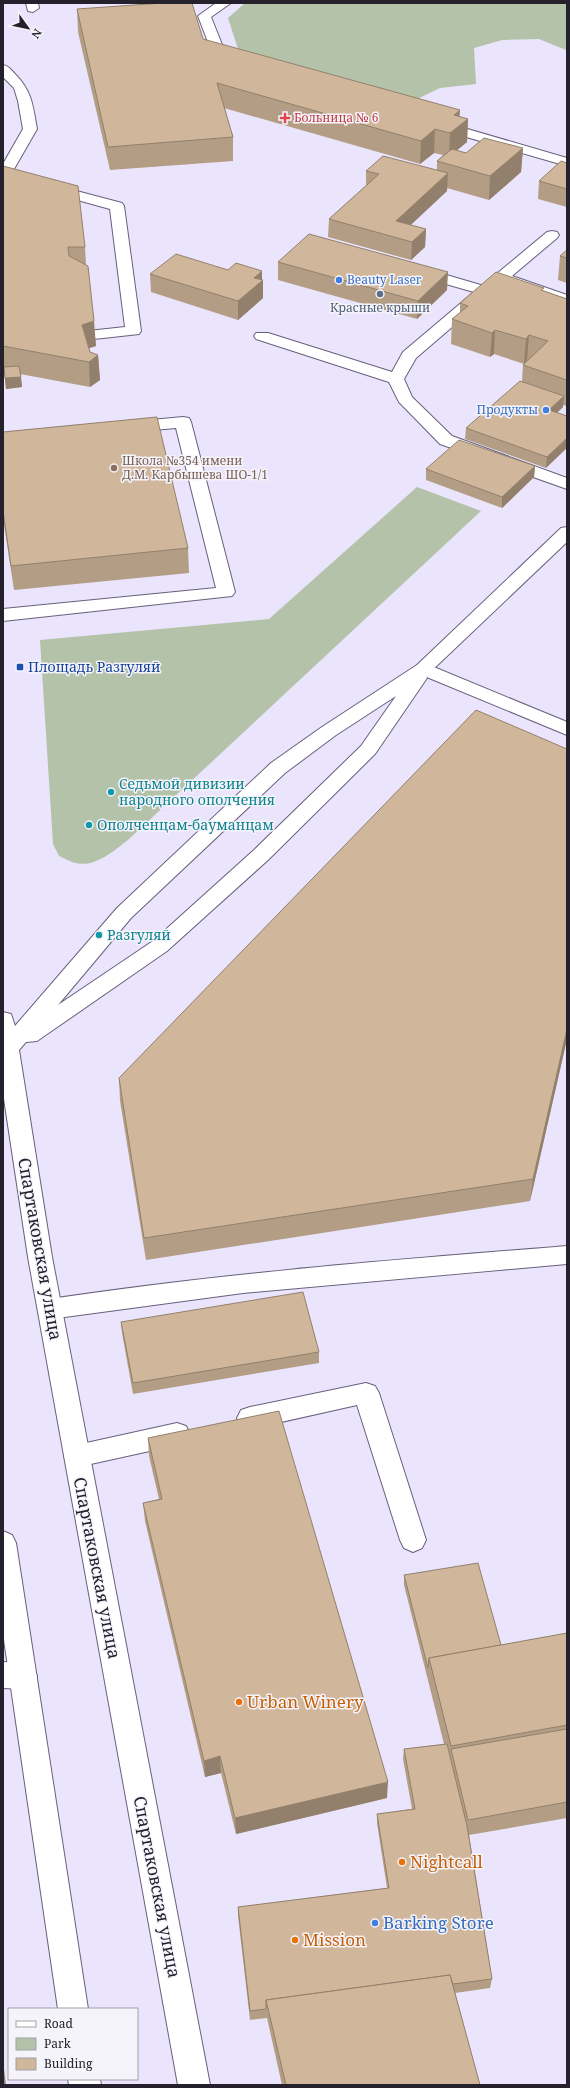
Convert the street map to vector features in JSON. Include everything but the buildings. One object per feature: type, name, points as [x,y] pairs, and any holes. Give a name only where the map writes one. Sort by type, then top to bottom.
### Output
[{"type":"main road","points":[[224,3],[204,16],[221,60],[244,67]]},
{"type":"main road","points":[[3,69],[20,87],[25,101],[30,129],[4,176],[20,180]]},
{"type":"main road","points":[[424,120],[567,162]]},
{"type":"main road","points":[[35,184],[117,206],[133,331],[94,334]]},
{"type":"main road","points":[[396,379],[409,355],[552,235]]},
{"type":"main road","points":[[402,268],[486,290]]},
{"type":"main road","points":[[501,277],[567,300]]},
{"type":"main road","points":[[262,336],[396,379],[405,399],[446,440],[567,484]]},
{"type":"main road","points":[[3,614],[226,592],[183,422],[113,429]]},
{"type":"main road","points":[[5,1052],[124,913],[278,768],[329,731],[424,669],[567,532]]},
{"type":"main road","points":[[424,669],[567,730]]},
{"type":"main road","points":[[5,1052],[160,946],[261,855],[368,750],[424,669]]},
{"type":"main road","name":"Спартаковская улица","points":[[3,1020],[5,1052],[76,1456],[194,2085]]},
{"type":"main road","points":[[50,1309],[124,1297],[265,1280],[567,1255]]},
{"type":"main road","points":[[76,1456],[366,1393],[413,1540]]},
{"type":"main road","points":[[3,1543],[13,1675],[73,2008]]},
{"type":"green space","points":[[245,3],[567,3],[567,52],[566,50],[539,39],[502,40],[474,48],[476,84],[440,88],[413,101],[238,49],[228,18]]},
{"type":"green space","points":[[417,487],[481,511],[129,839],[104,857],[90,863],[76,863],[59,856],[53,844],[40,640],[269,619]]},
{"type":"place","name":"Больница № 6","points":[[285,118]]},
{"type":"place","name":"Beauty Laser","points":[[339,280]]},
{"type":"place","name":"Красные крыши","points":[[380,294]]},
{"type":"place","name":"Продукты","points":[[546,410]]},
{"type":"place","name":"Школа №354 имени Д.М. Карбышева ШО-1/1","points":[[114,468]]},
{"type":"place","name":"Площадь Разгуляй","points":[[20,667]]},
{"type":"place","name":"Седьмой дивизии народного ополчения","points":[[111,792]]},
{"type":"place","name":"Ополченцам-бауманцам","points":[[89,825]]},
{"type":"place","name":"Разгуляй","points":[[99,935]]},
{"type":"place","name":"Urban Winery","points":[[239,1702]]},
{"type":"place","name":"Nightcall","points":[[402,1862]]},
{"type":"place","name":"Barking Store","points":[[375,1923]]},
{"type":"place","name":"Mission","points":[[295,1940]]}]
